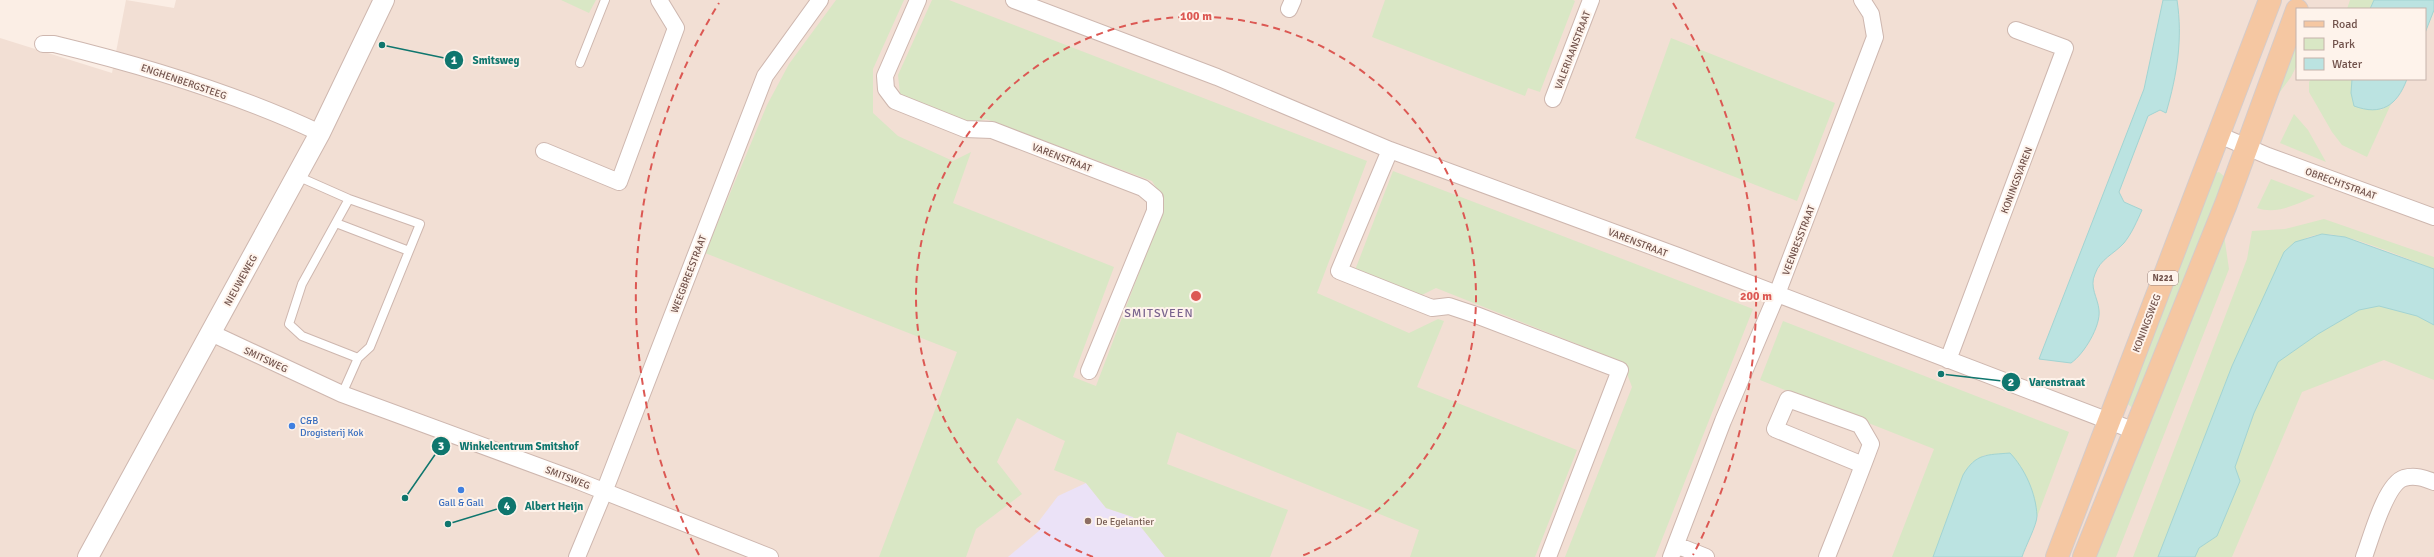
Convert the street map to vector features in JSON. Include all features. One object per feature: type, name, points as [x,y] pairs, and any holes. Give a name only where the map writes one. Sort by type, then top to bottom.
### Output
[{"type":"main road","name":"KONINGSWEG","points":[[2057,557],[2270,0]]},
{"type":"main road","name":"N221","points":[[2084,557],[2248,147],[2296,13]]},
{"type":"street","name":"NIEUWEWEG","points":[[88,557],[320,133],[384,0]]},
{"type":"street","points":[[544,151],[619,182],[676,28],[659,0]]},
{"type":"street","name":"VARENSTRAAT","points":[[918,0],[885,76],[886,89],[895,101],[964,129],[992,130],[1143,188],[1155,198],[1155,211],[1089,371]]},
{"type":"street","name":"VARENSTRAAT","points":[[1014,0],[1217,78],[1390,150],[1777,294],[2135,431]]},
{"type":"street","name":"VALERIAANSTRAAT","points":[[1553,99],[1591,0]]},
{"type":"street","name":"VEENBESSTRAAT","points":[[1706,557],[1673,551],[1723,421],[1777,294],[1875,37],[1871,14],[1862,0]]},
{"type":"street","name":"WEEGBREESTRAAT","points":[[577,557],[604,492],[765,76],[817,1]]},
{"type":"street","name":"KONINGSVAREN","points":[[1948,360],[2065,48],[2016,30]]},
{"type":"street","name":"ENGHENBERGSTEEG","points":[[44,44],[54,44],[118,60],[191,82],[320,133]]},
{"type":"street","name":"OBRECHTSTRAAT","points":[[2219,135],[2434,217]]},
{"type":"street","points":[[1390,150],[1339,271],[1432,308],[1449,306],[1476,315],[1620,370],[1548,557]]},
{"type":"street","name":"SMITSWEG","points":[[211,333],[342,394],[604,492],[770,557]]},
{"type":"street","points":[[1827,557],[1863,465],[1871,444],[1860,425],[1788,399],[1775,429],[1863,465]]},
{"type":"street","points":[[2364,557],[2390,488],[2403,478],[2420,476],[2434,482]]},
{"type":"lane","points":[[580,62],[605,0]]},
{"type":"lane","points":[[296,176],[349,200],[420,224],[370,347],[358,358],[342,394]]},
{"type":"lane","points":[[349,200],[302,284],[289,324],[302,336],[358,358]]},
{"type":"lane","points":[[336,223],[409,251]]},
{"type":"shaded area","points":[[126,0],[174,8],[176,0],[2434,0],[2434,557],[0,557],[0,38],[112,73]]},
{"type":"shaded area","name":"De Egelantier","points":[[1086,483],[1106,508],[1133,517],[1165,557],[1008,557],[1040,530],[1036,525],[1058,496]]},
{"type":"green space","points":[[561,0],[596,0],[589,13]]},
{"type":"green space","points":[[836,0],[904,0],[873,69],[873,113],[898,136],[953,161],[971,152],[953,203],[1114,267],[1073,377],[1096,386],[1164,207],[1160,194],[1152,181],[986,119],[973,123],[956,119],[900,94],[898,75],[932,0],[949,0],[1367,161],[1317,293],[1409,333],[1438,319],[1444,321],[1417,387],[1577,450],[1535,557],[1410,557],[1419,530],[1177,432],[1167,464],[1288,510],[1270,557],[1165,557],[1133,517],[1106,508],[1086,483],[1054,470],[1065,441],[1017,418],[997,462],[1022,494],[976,529],[966,557],[879,557],[957,352],[705,253],[767,105],[789,64]]},
{"type":"green space","points":[[1385,0],[1575,1],[1540,92],[1528,88],[1525,96],[1372,37]]},
{"type":"green space","points":[[2350,0],[2374,0],[2370,8],[2347,8]]},
{"type":"green space","points":[[2296,36],[2296,67],[2291,77],[2269,107]]},
{"type":"green space","points":[[1671,38],[1835,103],[1797,201],[1635,138]]},
{"type":"green space","points":[[2310,80],[2352,80],[2351,93],[2381,110],[2391,104],[2367,157],[2342,145],[2332,132],[2309,92]]},
{"type":"green space","points":[[2294,114],[2308,130],[2326,162],[2280,143]]},
{"type":"green space","points":[[1393,171],[1753,309],[1655,557],[1565,557],[1632,387],[1626,371],[1615,359],[1436,288],[1408,302],[1352,278]]},
{"type":"green space","points":[[2219,172],[2225,177],[2224,186],[2133,408],[2126,403],[2211,174]]},
{"type":"green space","points":[[2271,179],[2315,196],[2287,208],[2264,210],[2257,208]]},
{"type":"green space","points":[[2324,219],[2434,257],[2434,269],[2362,242],[2334,235],[2323,234],[2307,238],[2285,252],[2232,366],[2158,557],[2133,557],[2247,259],[2252,231],[2285,229]]},
{"type":"green space","points":[[2224,235],[2229,269],[2116,557],[2093,557]]},
{"type":"green space","points":[[2379,306],[2417,316],[2434,325],[2434,380],[2384,360],[2302,392],[2232,557],[2195,557],[2199,548],[2217,536],[2240,481],[2235,467],[2254,413],[2278,362],[2318,334],[2359,310]]},
{"type":"green space","points":[[1783,321],[2069,432],[2037,517],[2030,485],[1990,455],[1984,455],[1963,475],[1933,557],[1892,557],[1934,449],[1760,380]]},
{"type":"water","points":[[2163,0],[2177,0],[2179,14],[2178,57],[2173,85],[2166,113],[2160,110],[2148,116],[2119,192],[2124,202],[2142,210],[2127,239],[2100,264],[2093,279],[2093,288],[2099,310],[2099,317],[2091,339],[2076,359],[2071,363],[2039,359],[2144,89]]},
{"type":"water","points":[[2374,0],[2434,0],[2434,10],[2426,30],[2426,8],[2370,8]]},
{"type":"water","points":[[2352,80],[2407,80],[2393,102],[2380,109],[2372,110],[2354,106],[2351,93]]},
{"type":"water","points":[[2322,234],[2345,237],[2434,269],[2434,325],[2417,316],[2379,306],[2359,310],[2318,334],[2278,362],[2254,413],[2235,467],[2240,481],[2217,536],[2199,548],[2195,557],[2158,557],[2232,366],[2284,252],[2295,242]]},
{"type":"water","points":[[2010,453],[2020,466],[2029,482],[2036,507],[2036,520],[2022,557],[1933,557],[1963,475],[1968,468],[1983,456]]},
{"type":"place","name":"Smitsweg","points":[[382,45]]},
{"type":"place","name":"Varenstraat","points":[[1941,374]]},
{"type":"place","name":"C&B Drogisterij Kok","points":[[292,426]]},
{"type":"place","name":"Gall & Gall","points":[[461,490]]},
{"type":"place","name":"Winkelcentrum Smitshof","points":[[405,498]]},
{"type":"place","name":"De Egelantier","points":[[1088,521]]},
{"type":"place","name":"Albert Heijn","points":[[448,524]]},
{"type":"district","name":"SMITSVEEN","points":[[1159,313]]}]
